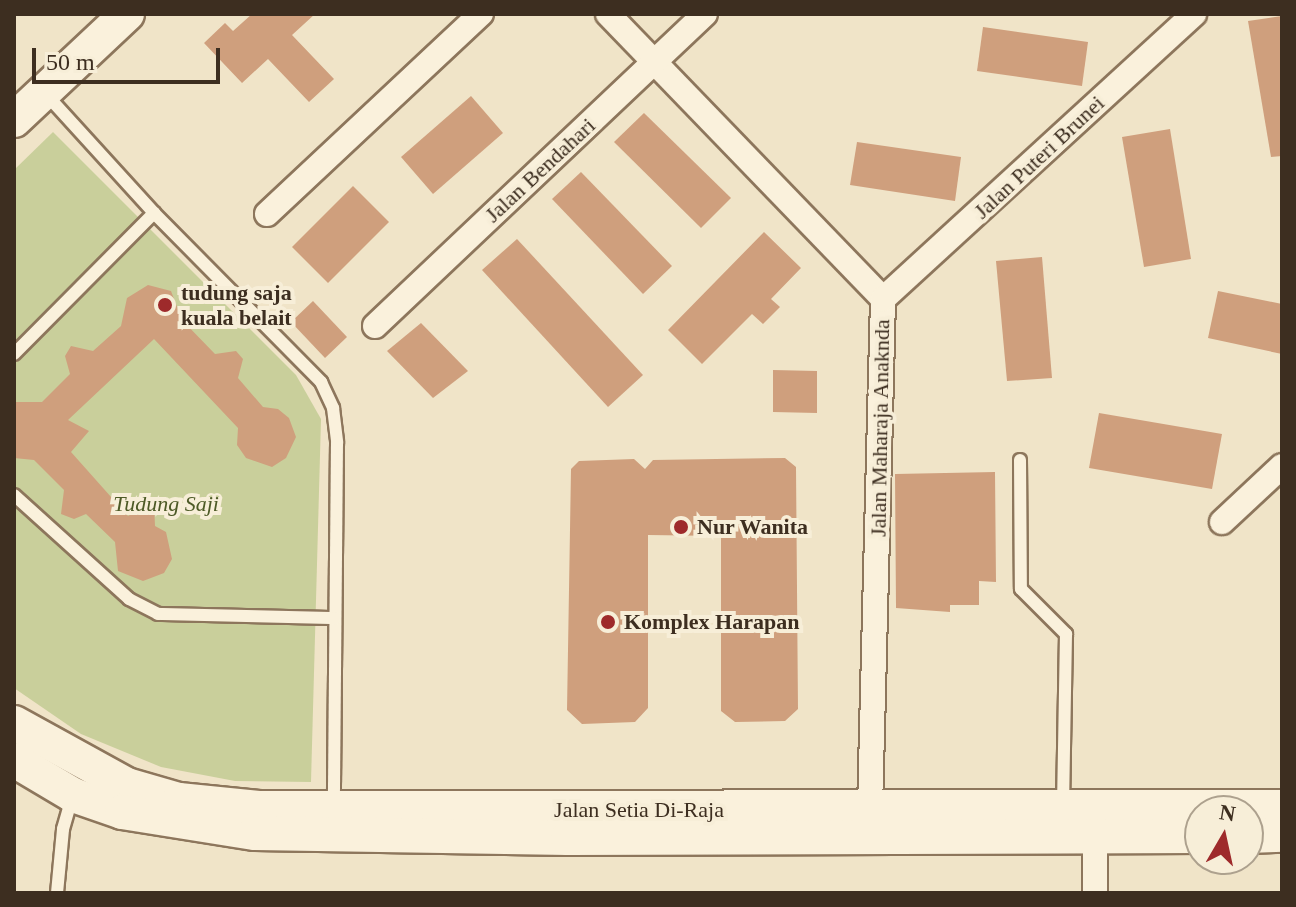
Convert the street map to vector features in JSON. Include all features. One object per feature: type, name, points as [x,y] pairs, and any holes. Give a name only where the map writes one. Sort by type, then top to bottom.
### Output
[{"type":"main road","points":[[14,120],[127,14]]},
{"type":"main road","name":"Jalan Setia Di-Raja","points":[[14,723],[80,763],[153,794],[259,808],[334,811],[1282,807]]},
{"type":"main road","name":"Jalan Setia Di-Raja","points":[[14,760],[73,795],[122,812],[255,833],[1184,836]]},
{"type":"street","points":[[267,214],[481,14]]},
{"type":"street","name":"Jalan Maharaja Anaknda","points":[[608,14],[883,299],[870,808]]},
{"type":"street","name":"Jalan Bendahari","points":[[375,326],[705,14]]},
{"type":"street","name":"Jalan Puteri Brunei","points":[[883,299],[1194,14]]},
{"type":"street","points":[[1222,522],[1282,466]]},
{"type":"street","points":[[1095,837],[1095,893]]},
{"type":"lane","points":[[44,92],[154,213],[321,382],[333,408],[337,443],[334,811]]},
{"type":"lane","points":[[14,354],[154,213]]},
{"type":"lane","points":[[1020,460],[1021,589],[1066,634],[1063,808]]},
{"type":"lane","points":[[14,495],[129,599],[158,614],[335,618]]},
{"type":"lane","points":[[57,893],[63,829],[73,795]]},
{"type":"green space","name":"Tudung Saji","points":[[53,132],[296,375],[321,419],[311,782],[235,781],[161,767],[81,734],[14,688],[14,170]]},
{"type":"building","points":[[252,14],[315,14],[292,35],[334,79],[309,102],[268,59],[242,83],[204,43],[225,23],[233,31]]},
{"type":"building","points":[[1282,16],[1282,156],[1271,157],[1248,21]]},
{"type":"building","points":[[983,27],[1088,42],[1082,86],[977,71]]},
{"type":"building","points":[[471,96],[503,133],[433,194],[401,157]]},
{"type":"building","points":[[644,113],[731,198],[701,228],[614,142]]},
{"type":"building","points":[[1170,129],[1191,259],[1144,267],[1122,137]]},
{"type":"building","points":[[857,142],[961,157],[955,201],[850,185]]},
{"type":"building","points":[[581,172],[672,266],[643,294],[552,199]]},
{"type":"building","points":[[353,186],[389,222],[328,283],[292,247]]},
{"type":"building","points":[[764,232],[801,268],[771,299],[780,307],[763,324],[752,314],[702,364],[668,330]]},
{"type":"building","points":[[517,239],[643,375],[608,407],[482,270]]},
{"type":"building","points":[[1042,257],[1052,378],[1007,381],[996,261]]},
{"type":"building","points":[[148,285],[171,291],[182,320],[215,354],[236,351],[243,359],[238,378],[263,407],[278,409],[289,418],[296,437],[286,458],[272,467],[246,458],[237,445],[238,428],[154,339],[68,420],[89,431],[71,452],[128,516],[154,502],[155,526],[166,532],[172,559],[164,573],[143,581],[118,571],[115,542],[86,514],[74,519],[61,514],[64,490],[34,460],[14,458],[14,402],[42,402],[70,374],[65,356],[71,346],[93,351],[121,326],[127,298]]},
{"type":"building","points":[[1218,291],[1282,304],[1282,354],[1208,338]]},
{"type":"building","points":[[313,301],[347,337],[325,358],[291,322]]},
{"type":"building","points":[[421,323],[468,371],[433,398],[387,351]]},
{"type":"building","points":[[773,370],[817,371],[817,413],[773,412]]},
{"type":"building","points":[[1099,413],[1222,434],[1212,489],[1089,468]]},
{"type":"building","name":"Komplex Harapan","points":[[785,458],[796,467],[798,709],[785,721],[735,722],[721,711],[721,536],[648,535],[648,708],[635,722],[582,724],[567,710],[571,469],[579,461],[634,459],[645,469],[653,460]]},
{"type":"building","points":[[995,472],[996,582],[979,581],[979,605],[950,605],[950,612],[896,608],[895,474]]},
{"type":"place","name":"tudung saja kuala belait","points":[[165,305]]},
{"type":"place","name":"Nur Wanita","points":[[681,527]]},
{"type":"place","name":"Komplex Harapan","points":[[608,622]]}]
